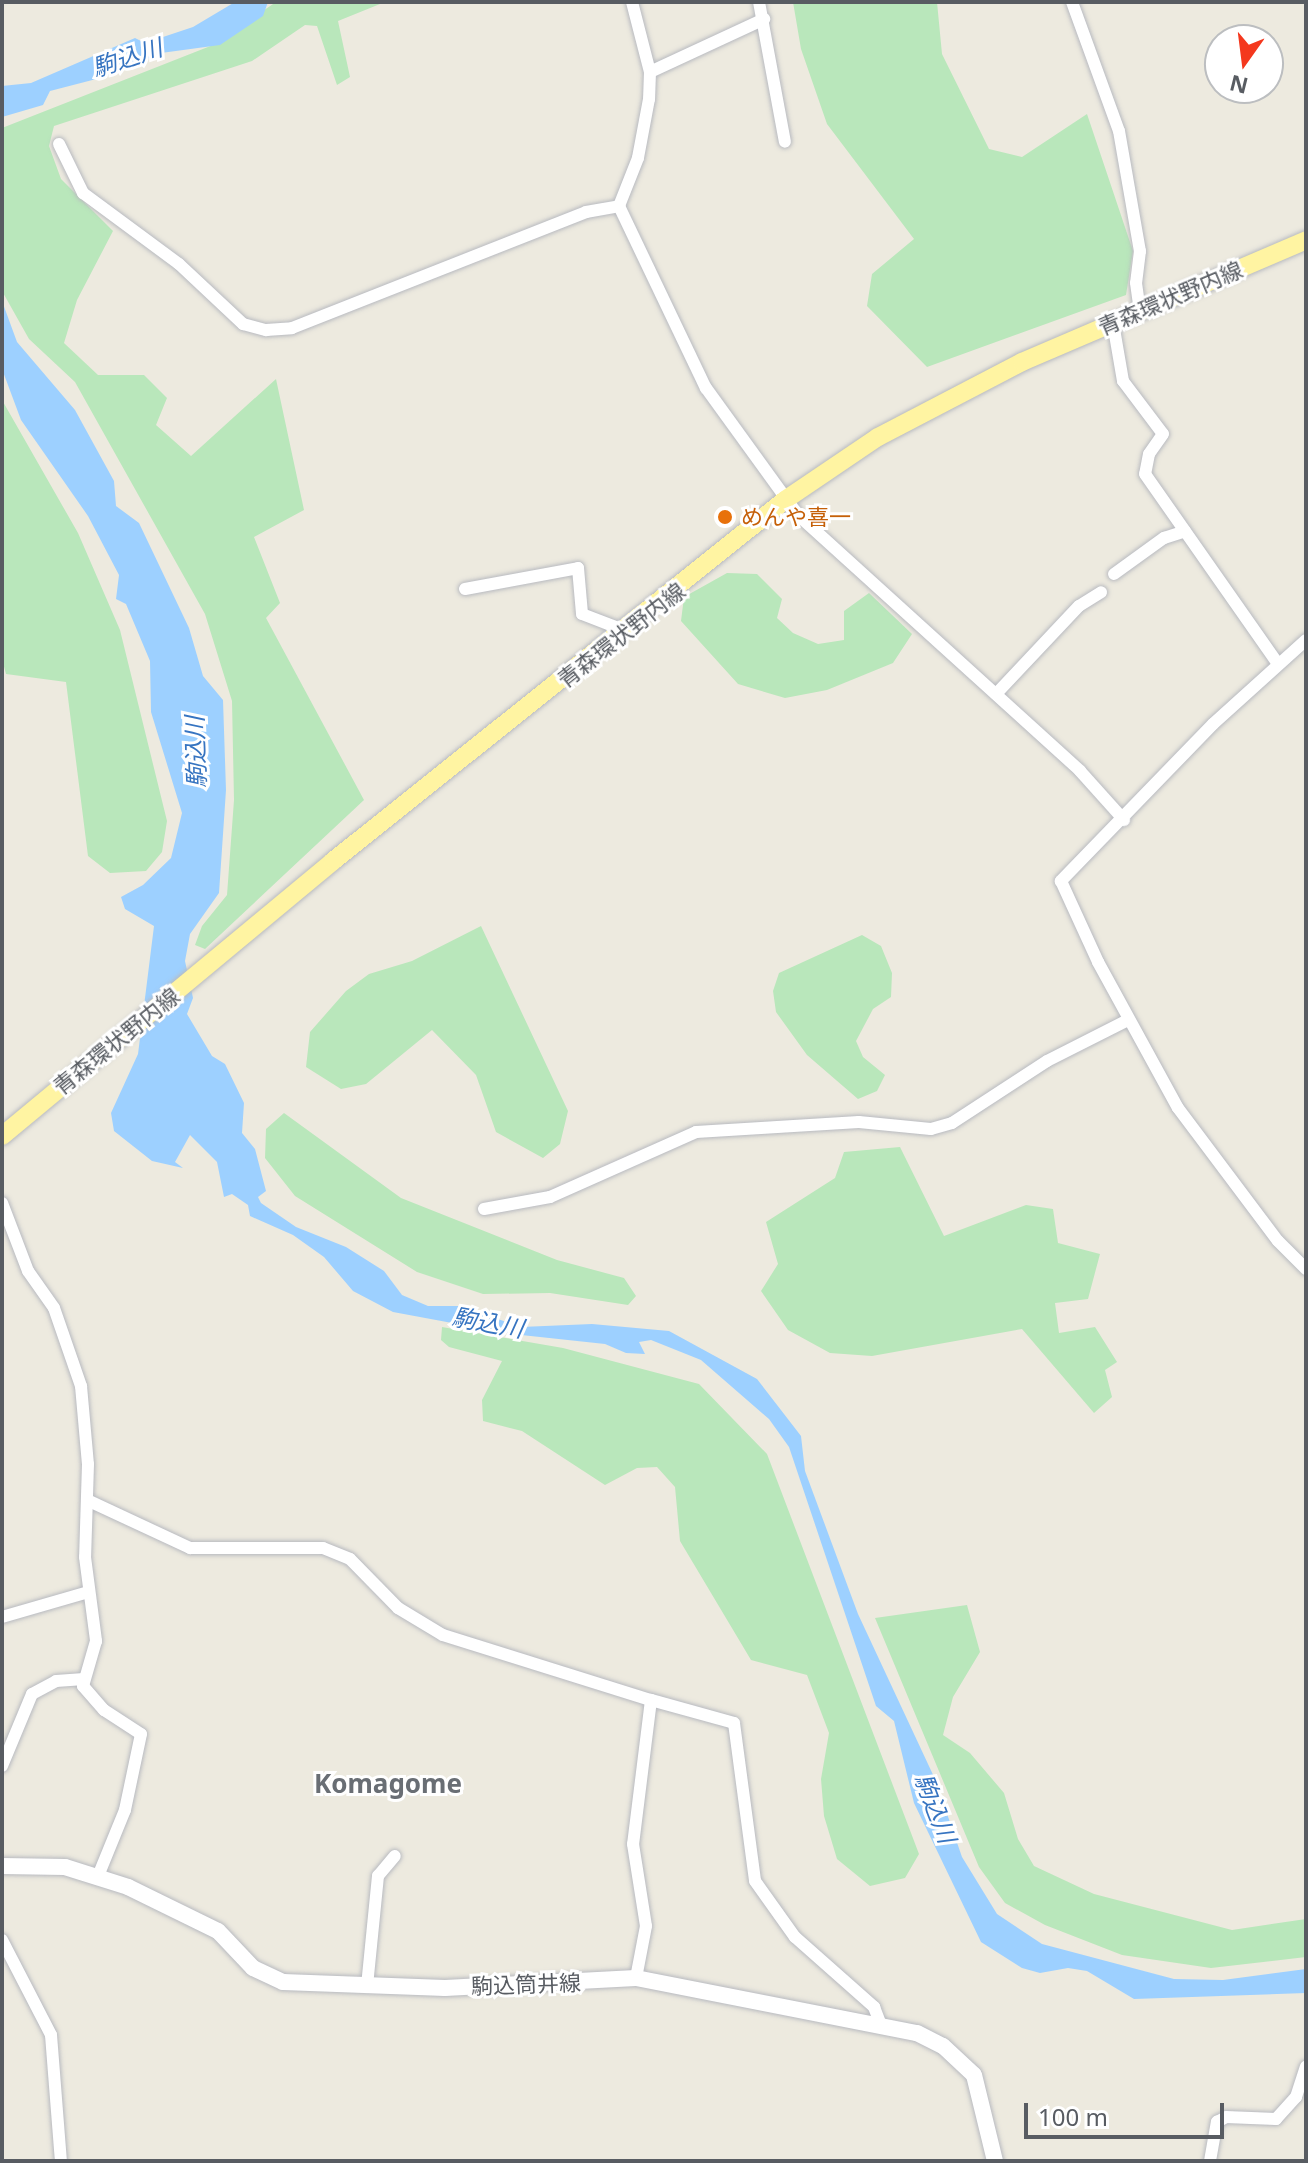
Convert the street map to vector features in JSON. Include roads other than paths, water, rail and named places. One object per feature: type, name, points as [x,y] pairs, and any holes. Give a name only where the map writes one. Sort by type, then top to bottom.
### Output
[{"type":"main road","name":"青森環状野内線","points":[[2,1136],[333,861],[626,631],[785,500],[919,414],[1113,323],[1306,240]]},
{"type":"main road","name":"駒込筒井線","points":[[2,1866],[65,1867],[98,1876],[218,1931],[266,1977],[300,1984],[544,1985],[636,1978],[881,2025],[930,2038],[966,2065],[977,2083],[995,2161]]},
{"type":"street","points":[[632,2],[650,72],[638,158],[619,206],[706,388],[785,500],[846,563],[996,694],[1124,820]]},
{"type":"street","points":[[759,2],[785,142]]},
{"type":"street","points":[[1072,2],[1119,131],[1140,251],[1136,283],[1140,311]]},
{"type":"street","points":[[650,72],[764,19]]},
{"type":"street","points":[[59,144],[83,193],[179,264],[243,324],[266,330],[292,328],[586,212],[619,206]]},
{"type":"street","points":[[1113,323],[1123,381],[1163,434],[1149,454],[1145,474],[1278,664]]},
{"type":"street","points":[[1114,574],[1164,538],[1185,531]]},
{"type":"street","points":[[465,589],[578,568],[582,614],[626,631]]},
{"type":"street","points":[[996,694],[1079,606],[1101,592]]},
{"type":"street","points":[[1306,640],[1278,664],[1061,881],[1128,1020],[1218,1165],[1306,1269]]},
{"type":"street","points":[[484,1209],[550,1197],[696,1132],[859,1122],[931,1129],[952,1123],[1047,1061],[1128,1020]]},
{"type":"street","points":[[2,1203],[28,1271],[54,1308],[81,1386],[88,1592],[96,1641],[84,1679],[86,1695],[141,1734],[125,1810],[98,1876]]},
{"type":"street","points":[[87,1500],[190,1548],[323,1548],[350,1559],[398,1608],[443,1635],[734,1723],[755,1881],[795,1937],[874,2007],[881,2025]]},
{"type":"street","points":[[2,1617],[88,1592]]},
{"type":"street","points":[[2,1766],[32,1694],[56,1681],[84,1679]]},
{"type":"street","points":[[636,1978],[646,1926],[633,1844],[651,1700]]},
{"type":"street","points":[[367,1986],[378,1876],[395,1856]]},
{"type":"street","points":[[2,1940],[51,2035],[61,2161]]},
{"type":"street","points":[[1210,2161],[1217,2122],[1226,2117],[1276,2119],[1296,2097],[1306,2067]]},
{"type":"water","name":"駒込川","points":[[235,2],[268,2],[263,16],[220,45],[161,53],[104,77],[50,91],[43,105],[2,117],[2,86],[31,83],[135,38],[145,43],[193,27]]},
{"type":"water","name":"駒込川","points":[[2,301],[17,342],[75,410],[114,481],[116,506],[139,523],[189,628],[203,676],[223,700],[226,790],[219,893],[190,934],[185,961],[193,998],[187,1014],[212,1056],[225,1064],[244,1103],[242,1133],[255,1149],[266,1191],[258,1197],[261,1203],[296,1227],[346,1247],[384,1271],[402,1295],[428,1306],[460,1306],[521,1327],[592,1324],[669,1331],[757,1379],[801,1436],[805,1471],[858,1614],[935,1779],[962,1857],[997,1914],[1042,1944],[1174,1979],[1223,1980],[1306,1969],[1306,1993],[1134,1999],[1087,1971],[1068,1968],[1040,1973],[1022,1968],[981,1942],[914,1803],[894,1721],[876,1706],[789,1447],[769,1419],[701,1360],[651,1340],[639,1342],[645,1354],[626,1353],[605,1344],[512,1334],[393,1312],[353,1291],[324,1257],[293,1235],[250,1216],[248,1205],[232,1194],[224,1197],[217,1162],[190,1135],[175,1162],[183,1168],[152,1161],[114,1131],[111,1113],[138,1054],[154,926],[125,909],[121,897],[143,885],[171,858],[182,813],[151,712],[150,661],[126,604],[116,599],[119,575],[88,516],[21,420],[2,369]]},
{"type":"place","name":"めんや喜一","points":[[725,517]]},
{"type":"district","name":"Komagome","points":[[388,1784]]}]
